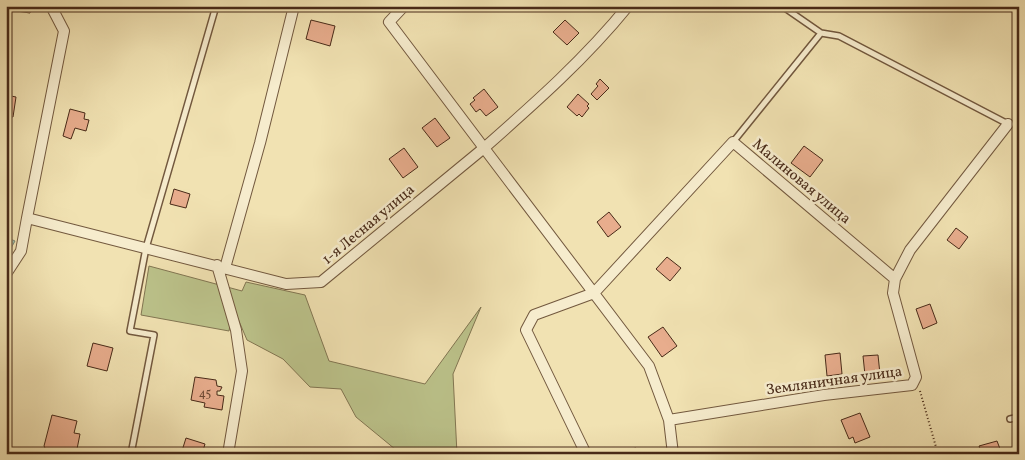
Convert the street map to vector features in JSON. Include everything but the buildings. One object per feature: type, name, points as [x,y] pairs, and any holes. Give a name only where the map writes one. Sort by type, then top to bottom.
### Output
[{"type":"street","points":[[6,274],[21,251],[64,31],[51,6]]},
{"type":"street","points":[[228,454],[242,371],[236,330],[221,266],[260,143],[294,6]]},
{"type":"street","points":[[404,6],[389,22],[649,366],[669,420],[673,454]]},
{"type":"street","name":"1-я Лесная улица","points":[[27,218],[286,284],[321,282],[484,148],[566,76],[604,36],[628,6]]},
{"type":"street","name":"Земляничная улица","points":[[669,420],[824,395],[912,385],[916,377],[893,293],[895,278],[910,250],[1008,124]]},
{"type":"street","name":"Малиновая улица","points":[[594,293],[733,142],[895,278]]},
{"type":"street","points":[[586,454],[526,330],[534,315],[594,293]]},
{"type":"lane","points":[[131,454],[154,335],[130,331],[146,248],[216,6]]},
{"type":"lane","points":[[782,6],[821,33],[839,36],[1008,124]]},
{"type":"lane","points":[[733,142],[821,33]]},
{"type":"lane","points":[[1010,419],[1019,417]]},
{"type":"path","points":[[916,377],[938,454]]},
{"type":"green space","points":[[149,266],[242,291],[246,282],[305,295],[329,361],[425,384],[481,307],[453,374],[457,454],[401,454],[356,417],[341,389],[310,387],[283,359],[247,340],[233,307],[229,331],[141,315]]},
{"type":"shaded area","points":[[6,237],[15,241],[6,257]]}]
